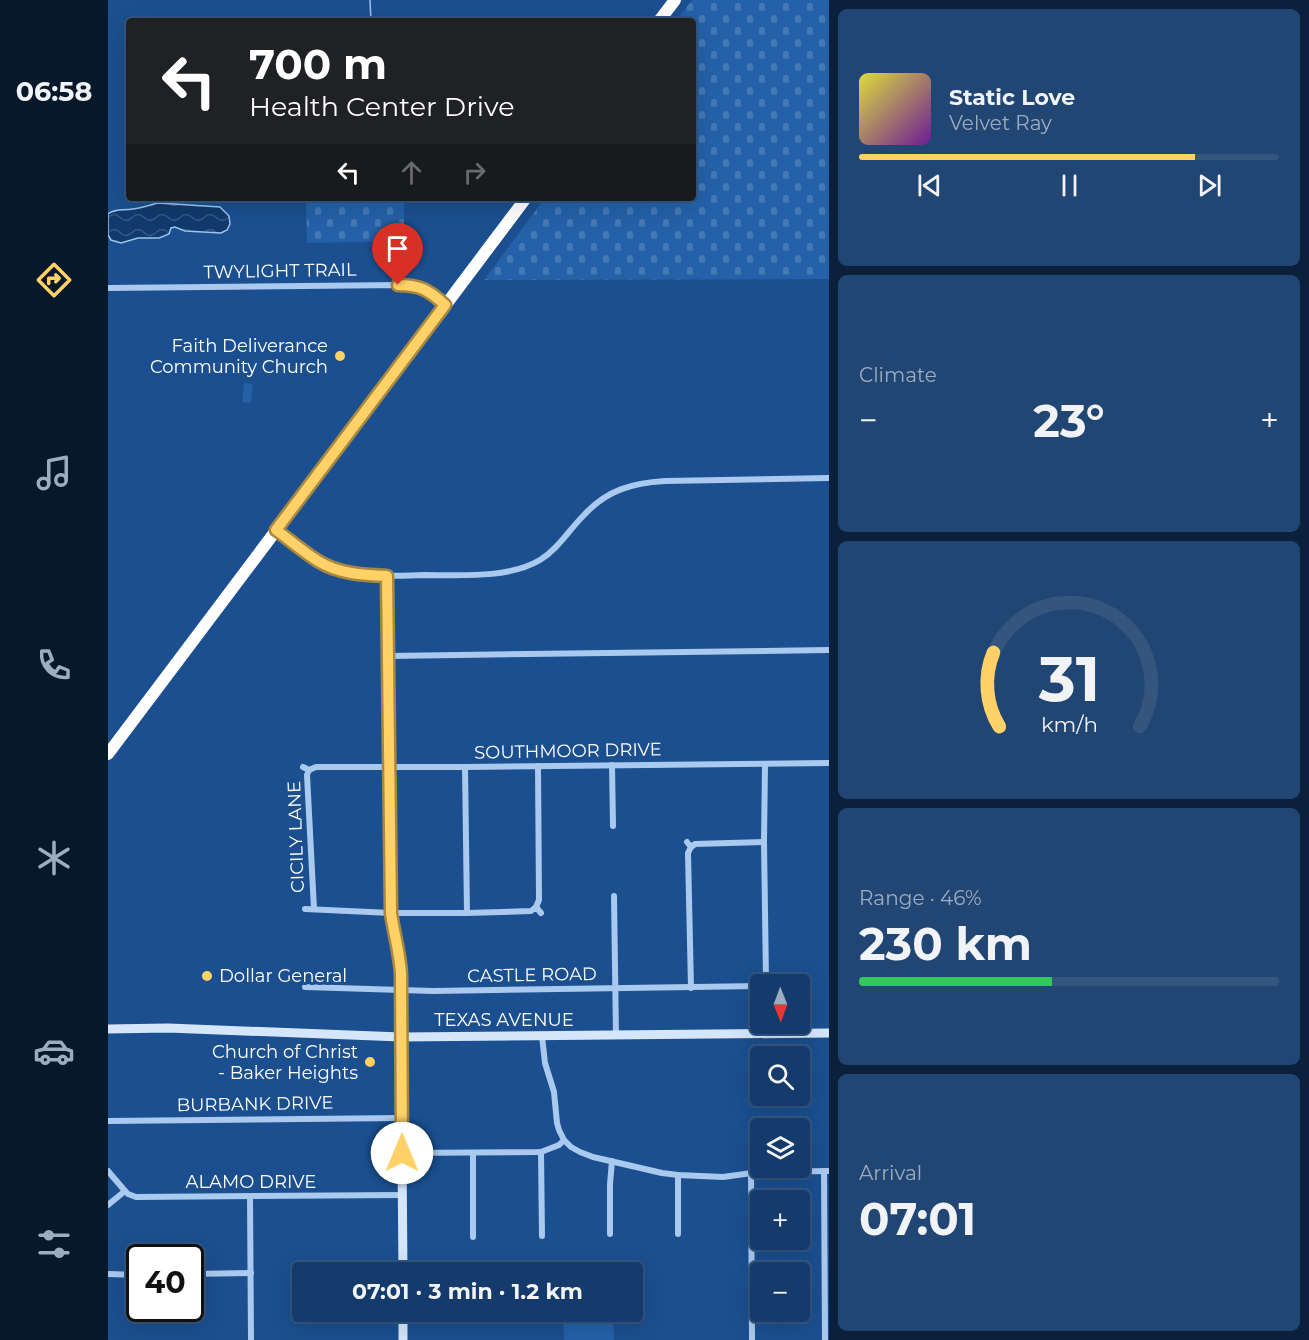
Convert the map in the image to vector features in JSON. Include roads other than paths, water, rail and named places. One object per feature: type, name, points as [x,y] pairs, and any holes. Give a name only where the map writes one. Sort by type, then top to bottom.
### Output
[{"type":"highway","points":[[661,18],[675,0]]},
{"type":"highway","points":[[108,754],[524,201]]},
{"type":"street","name":"TWYLIGHT TRAIL","points":[[108,288],[406,285],[424,288],[445,305]]},
{"type":"street","points":[[276,530],[319,562],[333,568],[366,575],[496,573],[525,567],[540,560],[553,550],[599,501],[630,485],[665,481],[829,478]]},
{"type":"street","points":[[387,576],[391,913],[401,963],[402,990],[403,1262]]},
{"type":"street","points":[[388,656],[829,650]]},
{"type":"street","name":"SOUTHMOOR DRIVE","points":[[306,768],[829,763]]},
{"type":"street","points":[[765,764],[766,974]]},
{"type":"street","points":[[612,765],[613,826]]},
{"type":"street","points":[[305,909],[391,913],[531,911],[539,900],[538,766]]},
{"type":"street","points":[[465,767],[467,913]]},
{"type":"street","name":"CICILY LANE","points":[[306,768],[314,909]]},
{"type":"street","points":[[691,988],[689,845],[764,842]]},
{"type":"street","points":[[614,896],[616,1036]]},
{"type":"street","points":[[536,907],[541,913]]},
{"type":"street","name":"CASTLE ROAD","points":[[305,987],[402,990],[750,986]]},
{"type":"street","name":"TEXAS AVENUE","points":[[108,1029],[168,1028],[401,1037],[829,1033]]},
{"type":"street","points":[[542,1036],[545,1063],[554,1092],[557,1123],[564,1140],[571,1147],[592,1157],[662,1173],[723,1177],[750,1173]]},
{"type":"street","name":"BURBANK DRIVE","points":[[108,1120],[401,1118]]},
{"type":"street","points":[[402,1153],[541,1152],[559,1145],[564,1140]]},
{"type":"street","points":[[541,1152],[542,1236]]},
{"type":"street","points":[[472,1237],[473,1153]]},
{"type":"street","points":[[610,1234],[612,1161]]},
{"type":"street","points":[[108,1171],[124,1191],[108,1205]]},
{"type":"street","points":[[810,1171],[827,1171],[825,1340]]},
{"type":"street","points":[[678,1175],[678,1234]]},
{"type":"street","points":[[752,1178],[752,1340]]},
{"type":"street","name":"ALAMO DRIVE","points":[[124,1191],[136,1197],[402,1195]]},
{"type":"street","points":[[250,1197],[251,1340]]},
{"type":"street","points":[[204,1274],[251,1273]]},
{"type":"street","points":[[108,1274],[126,1275]]},
{"type":"street","points":[[403,1322],[403,1340]]},
{"type":"water","points":[[158,203],[220,207],[229,216],[230,224],[227,230],[221,233],[185,231],[175,227],[171,228],[169,234],[159,238],[138,238],[121,243],[111,240],[108,235],[108,214]]},
{"type":"waterway","points":[[370,0],[371,18]]},
{"type":"place","name":"Faith Deliverance Community Church","points":[[340,356]]},
{"type":"place","name":"Dollar General","points":[[207,976]]},
{"type":"place","name":"Church of Christ - Baker Heights","points":[[370,1062]]}]
